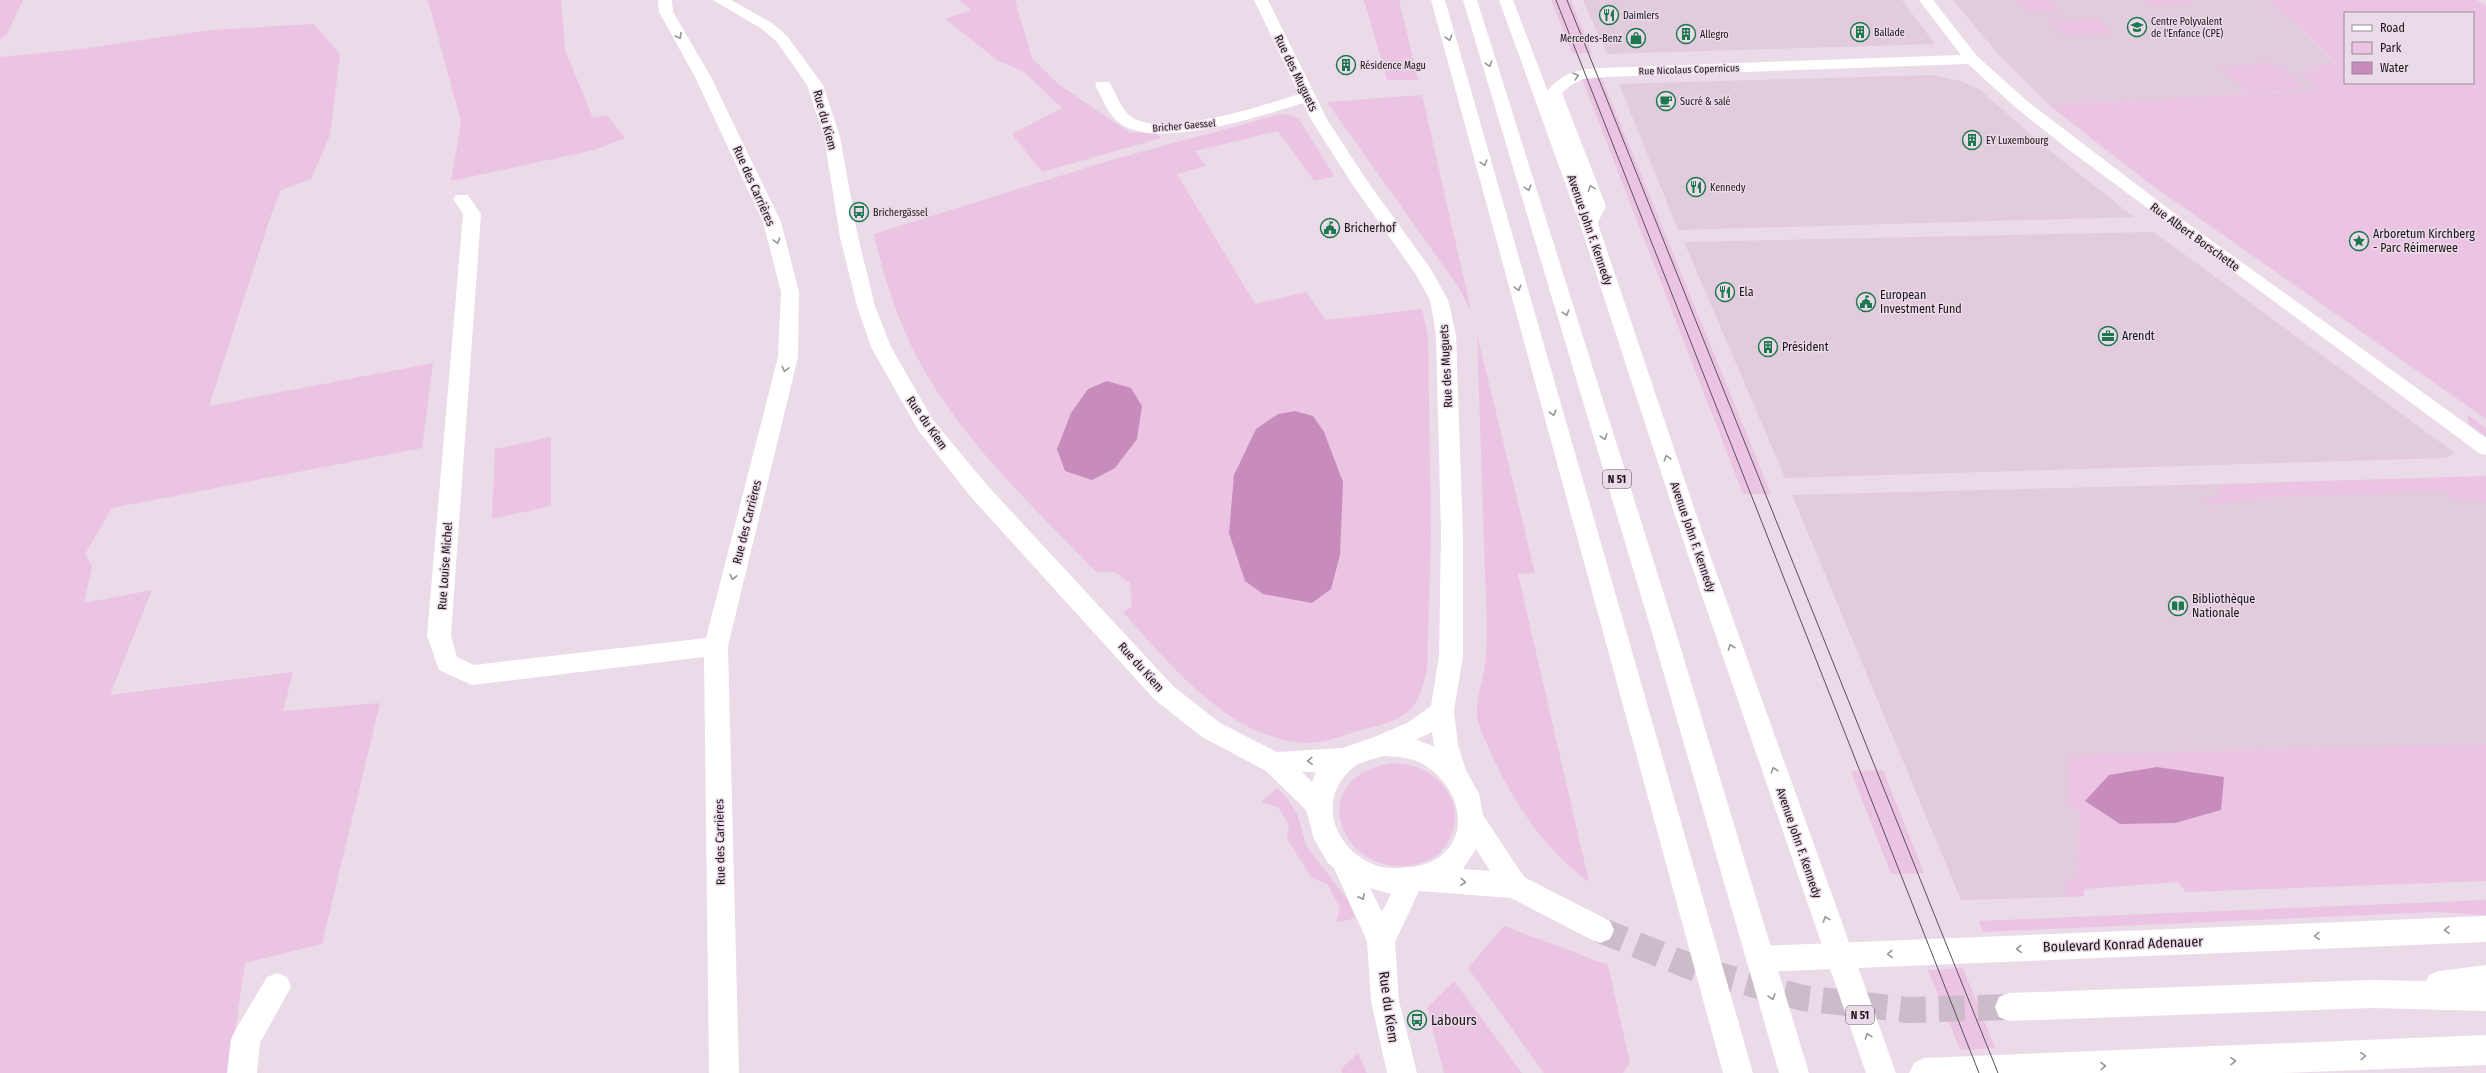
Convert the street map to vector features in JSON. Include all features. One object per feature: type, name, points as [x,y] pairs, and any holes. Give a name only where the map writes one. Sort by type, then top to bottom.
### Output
[{"type":"street","name":"Rue des Carrières","points":[[665,0],[666,12],[703,77],[772,222],[790,292],[788,357],[716,646],[724,1073]]},
{"type":"street","name":"Rue du Kiem","points":[[720,0],[767,26],[782,39],[816,85],[832,137],[849,237],[866,306],[881,346],[925,425],[978,490],[1164,693],[1211,730],[1245,750],[1275,763],[1318,804]]},
{"type":"street","name":"Rue des Muguets","points":[[1261,0],[1307,97],[1361,184],[1424,272],[1439,300],[1446,335],[1452,534],[1450,656],[1442,711],[1446,745],[1454,774]]},
{"type":"street","points":[[1438,0],[1738,1073]]},
{"type":"street","name":"N 51","points":[[1470,0],[1660,618],[1794,1073]]},
{"type":"street","name":"Avenue John F. Kennedy","points":[[1506,0],[1589,224],[1702,563],[1881,1073]]},
{"type":"street","name":"Rue Albert Borschette","points":[[1926,0],[1972,60],[2075,147],[2183,229],[2486,448]]},
{"type":"street","name":"Rue Nicolaus Copernicus","points":[[1589,224],[1597,206],[1554,93],[1559,85],[1573,76],[1636,71],[1972,60]]},
{"type":"street","name":"Bricher Gaessel","points":[[1103,85],[1119,112],[1128,121],[1145,129],[1218,122],[1307,97]]},
{"type":"street","name":"Rue Louise Michel","points":[[462,199],[472,214],[439,636],[447,663],[472,675],[716,646]]},
{"type":"street","points":[[1442,711],[1416,730],[1384,745],[1357,752],[1345,759],[1326,778],[1318,804],[1319,820],[1324,835],[1333,850],[1345,862],[1359,872],[1375,878],[1514,886],[1600,930]]},
{"type":"street","points":[[1381,940],[1400,905],[1417,880],[1444,868],[1463,850],[1469,836],[1472,820],[1470,804],[1464,788],[1454,774],[1430,755],[1407,748],[1384,745]]},
{"type":"street","name":"Rue du Kiem","points":[[1275,763],[1345,759]]},
{"type":"street","points":[[1472,820],[1514,886]]},
{"type":"street","name":"Rue du Kiem","points":[[1345,862],[1381,940],[1385,1001],[1397,1059],[1402,1073]]},
{"type":"street","name":"Boulevard Konrad Adenauer","points":[[1761,959],[2486,929]]},
{"type":"street","points":[[2372,994],[2486,979]]},
{"type":"street","points":[[242,1073],[246,1039],[277,987]]},
{"type":"street","points":[[2009,1007],[2372,994],[2486,997]]},
{"type":"street","points":[[1924,1073],[2486,1050]]},
{"type":"shaded area","points":[[1583,0],[1902,0],[1935,44],[1607,54]]},
{"type":"shaded area","name":"Centre Polyvalent de l'Enfance (CPE)","points":[[1953,0],[2269,0],[2337,64],[2315,65],[2322,71],[2300,72],[2319,90],[2049,105],[1998,54]]},
{"type":"shaded area","points":[[1932,75],[1961,81],[1980,90],[2050,151],[2134,217],[1678,230],[1619,84]]},
{"type":"shaded area","points":[[2154,232],[2455,453],[2445,458],[1785,478],[1684,242]]},
{"type":"shaded area","name":"Bibliothèque Nationale","points":[[2222,484],[2217,497],[2208,505],[2271,497],[2447,492],[2451,499],[2486,502],[2486,744],[2069,755],[2080,811],[2077,880],[2066,880],[2065,897],[1961,900],[1792,495]]},
{"type":"green space","points":[[0,0],[23,0],[7,34],[0,40]]},
{"type":"green space","points":[[428,0],[561,0],[565,50],[593,118],[607,115],[625,138],[594,150],[451,181],[461,122]]},
{"type":"green space","points":[[958,0],[1015,0],[1032,58],[1058,84],[1129,132],[1157,134],[1161,138],[1042,172],[1012,134],[1062,108],[1024,72],[997,60],[945,19],[972,10]]},
{"type":"green space","points":[[1364,0],[1399,0],[1418,80],[1387,80]]},
{"type":"green space","points":[[1551,0],[1571,0],[1592,53],[1572,53]]},
{"type":"green space","points":[[2016,0],[2050,0],[2060,11],[2027,12]]},
{"type":"green space","points":[[2144,0],[2188,0],[2193,4],[2149,6]]},
{"type":"green space","name":"Arboretum Kirchberg - Parc Réimerwee","points":[[2269,0],[2477,0],[2486,6],[2486,419],[2146,181],[2049,105],[2250,94],[2218,68],[2272,62],[2306,87],[2255,94],[2319,90],[2299,72],[2321,71],[2314,65],[2337,63]]},
{"type":"green space","points":[[2098,18],[2112,33],[2063,35],[2049,20]]},
{"type":"green space","points":[[314,24],[340,54],[330,135],[311,179],[281,190],[271,215],[209,406],[433,363],[422,448],[112,508],[85,554],[92,566],[84,603],[152,590],[110,695],[293,672],[283,711],[380,703],[322,944],[245,963],[229,1073],[0,1073],[0,57],[81,49],[211,30]]},
{"type":"green space","points":[[1601,76],[1771,494],[1743,494],[1582,79]]},
{"type":"green space","points":[[1422,95],[1471,310],[1457,285],[1327,102]]},
{"type":"green space","points":[[1281,114],[1291,115],[1299,119],[1334,176],[1314,181],[1278,131],[1195,151],[1206,166],[1177,174],[1255,304],[1306,292],[1326,320],[1422,309],[1428,337],[1431,532],[1427,667],[1424,682],[1415,703],[1409,711],[1401,717],[1379,726],[1314,743],[1278,739],[1252,729],[1227,714],[1204,696],[1182,676],[1123,612],[1132,606],[1130,583],[1115,572],[1096,572],[984,454],[944,402],[909,342],[883,271],[874,234],[1111,160]]},
{"type":"green space","points":[[1477,334],[1535,573],[1518,574],[1589,882],[1572,869],[1557,854],[1530,822],[1498,768],[1482,732],[1477,715],[1486,660],[1487,630]]},
{"type":"green space","points":[[2468,415],[2486,428],[2486,437],[2468,423]]},
{"type":"green space","points":[[551,437],[551,506],[492,519],[495,449]]},
{"type":"green space","points":[[2486,476],[2486,502],[2451,499],[2446,492],[2271,497],[2208,505],[2204,500],[2217,497],[2222,484]]},
{"type":"green space","points":[[2486,744],[2486,881],[2186,892],[2178,882],[2084,889],[2084,896],[2065,897],[2066,880],[2077,879],[2080,811],[2067,805],[2069,755]]},
{"type":"green space","points":[[1392,763],[1414,766],[1427,772],[1446,789],[1454,810],[1455,821],[1447,843],[1433,858],[1412,865],[1387,865],[1366,856],[1350,842],[1341,824],[1340,805],[1347,787],[1364,772]]},
{"type":"green space","points":[[1883,770],[1924,873],[1891,874],[1851,771]]},
{"type":"green space","points":[[1277,788],[1287,798],[1297,814],[1307,847],[1348,900],[1355,918],[1336,923],[1340,908],[1327,884],[1312,878],[1287,839],[1289,825],[1278,807],[1261,802]]},
{"type":"green space","points":[[2486,900],[2486,915],[2435,912],[1983,932],[1979,921]]},
{"type":"green space","points":[[1504,926],[1608,965],[1630,1063],[1623,1073],[1544,1073],[1468,968]]},
{"type":"green space","points":[[1963,968],[1995,1048],[1960,1050],[1928,970]]},
{"type":"green space","points":[[1454,981],[1522,1073],[1444,1073],[1427,1008]]},
{"type":"green space","points":[[1358,1053],[1367,1073],[1342,1073],[1341,1069]]},
{"type":"water","points":[[1107,381],[1131,388],[1142,406],[1137,439],[1115,468],[1092,480],[1065,471],[1057,449],[1071,413],[1088,389]]},
{"type":"water","points":[[1295,411],[1313,416],[1324,432],[1343,482],[1340,555],[1331,589],[1312,603],[1263,594],[1245,581],[1229,533],[1234,475],[1256,429],[1278,414]]},
{"type":"water","points":[[2157,767],[2224,777],[2221,810],[2175,823],[2120,824],[2085,801],[2109,775]]},
{"type":"tunnel","points":[[1600,930],[1699,970],[1803,998],[1908,1010],[2009,1007]]},
{"type":"tram line","points":[[1556,0],[1979,1073]]},
{"type":"tram line","points":[[1567,0],[1998,1073]]},
{"type":"place","name":"Daimlers","points":[[1609,15]]},
{"type":"place","name":"Centre Polyvalent de l'Enfance (CPE)","points":[[2137,27]]},
{"type":"place","name":"Ballade","points":[[1860,32]]},
{"type":"place","name":"Allegro","points":[[1686,34]]},
{"type":"place","name":"Mercedes-Benz","points":[[1636,38]]},
{"type":"place","name":"Résidence Magu","points":[[1346,65]]},
{"type":"place","name":"Sucré & salé","points":[[1666,101]]},
{"type":"place","name":"EY Luxembourg","points":[[1972,140]]},
{"type":"place","name":"Kennedy","points":[[1696,187]]},
{"type":"place","name":"Brichergässel","points":[[859,212]]},
{"type":"place","name":"Bricherhof","points":[[1330,228]]},
{"type":"place","name":"Arboretum Kirchberg - Parc Réimerwee","points":[[2359,241]]},
{"type":"place","name":"Ela","points":[[1725,292]]},
{"type":"place","name":"European Investment Fund","points":[[1866,302]]},
{"type":"place","name":"Arendt","points":[[2108,336]]},
{"type":"place","name":"Président","points":[[1768,347]]},
{"type":"place","name":"Bibliothèque Nationale","points":[[2178,606]]},
{"type":"place","name":"Labours","points":[[1417,1020]]}]
